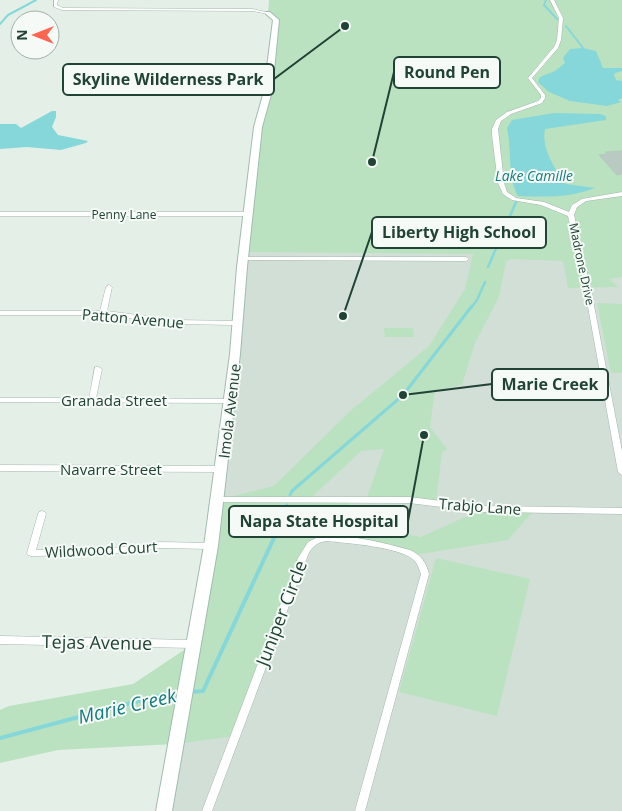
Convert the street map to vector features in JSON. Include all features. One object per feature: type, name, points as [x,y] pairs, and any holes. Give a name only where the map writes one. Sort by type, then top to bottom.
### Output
[{"type":"street","points":[[56,0],[54,6],[62,10],[253,10],[268,13]]},
{"type":"street","name":"Madrone Drive","points":[[552,0],[561,18],[559,40],[530,78],[543,95],[543,98],[540,102],[502,116],[495,129],[501,183],[505,193],[514,199],[542,203],[571,215],[588,290],[622,472]]},
{"type":"street","name":"Imola Avenue","points":[[164,811],[211,546],[222,470],[258,127],[268,91],[276,20],[272,14],[268,13]]},
{"type":"street","points":[[571,215],[574,206],[584,200],[622,194]]},
{"type":"street","name":"Penny Lane","points":[[0,214],[248,214]]},
{"type":"street","points":[[244,259],[466,259]]},
{"type":"street","points":[[103,313],[109,287]]},
{"type":"street","name":"Patton Avenue","points":[[0,313],[103,313],[175,322],[237,324]]},
{"type":"street","points":[[92,400],[98,369]]},
{"type":"street","name":"Granada Street","points":[[0,400],[229,401]]},
{"type":"street","name":"Navarre Street","points":[[0,468],[222,470]]},
{"type":"street","name":"Trabjo Lane","points":[[218,500],[409,500],[483,508],[622,511]]},
{"type":"street","name":"Wildwood Court","points":[[42,514],[31,553],[105,552],[160,545],[211,546]]},
{"type":"street","name":"Juniper Circle","points":[[207,811],[302,558],[308,545],[321,539],[338,539],[407,551],[422,563],[425,574],[360,811]]},
{"type":"street","name":"Tejas Avenue","points":[[0,640],[193,644]]},
{"type":"shaded area","points":[[269,0],[622,0],[622,811],[169,811],[276,20]]},
{"type":"green space","points":[[269,0],[622,0],[622,277],[610,279],[618,287],[568,288],[563,261],[511,259],[506,261],[499,297],[475,343],[462,385],[435,390],[430,427],[447,449],[442,452],[436,503],[366,500],[384,449],[361,451],[310,499],[350,500],[349,523],[421,537],[483,509],[535,509],[508,540],[414,555],[407,551],[321,539],[309,545],[235,736],[175,744],[58,750],[0,763],[0,710],[9,706],[133,684],[193,644],[218,500],[274,486],[350,411],[429,346],[465,289],[473,254],[245,252],[276,20],[268,13]]},
{"type":"green space","points":[[597,303],[622,304],[622,373],[611,373]]},
{"type":"green space","points":[[384,328],[413,328],[414,337],[385,337]]},
{"type":"green space","points":[[436,558],[530,579],[497,716],[399,692]]},
{"type":"water","points":[[583,48],[596,51],[603,68],[622,68],[622,71],[614,75],[616,80],[622,81],[622,98],[618,100],[621,102],[607,106],[570,101],[549,92],[538,82],[540,77],[555,71],[565,63],[563,58],[570,49]]},
{"type":"water","points":[[52,111],[56,111],[56,117],[52,127],[58,135],[88,141],[61,150],[27,147],[0,149],[0,124],[16,124],[21,128]]},
{"type":"water","name":"Lake Camille","points":[[554,113],[600,114],[606,116],[606,120],[545,129],[544,136],[547,151],[553,165],[566,184],[595,188],[567,195],[548,197],[518,196],[512,180],[507,128],[512,120]]},
{"type":"building","points":[[622,151],[622,174],[617,175],[599,155],[607,154],[605,152]]},
{"type":"waterway","points":[[0,24],[8,15],[36,0]]},
{"type":"waterway","name":"Marie Creek","points":[[546,0],[544,5],[557,19]]},
{"type":"waterway","name":"Marie Creek","points":[[566,26],[583,48],[580,51]]},
{"type":"waterway","name":"Marie Creek","points":[[488,267],[516,202]]},
{"type":"waterway","name":"Marie Creek","points":[[471,308],[485,282]]},
{"type":"waterway","name":"Marie Creek","points":[[290,495],[292,491],[403,395],[472,306]]},
{"type":"waterway","name":"Marie Creek","points":[[278,529],[287,505]]},
{"type":"waterway","name":"Marie Creek","points":[[190,692],[203,691],[279,527]]},
{"type":"waterway","name":"Marie Creek","points":[[0,738],[165,694],[182,692]]},
{"type":"place","name":"Skyline Wilderness Park","points":[[345,26]]},
{"type":"place","name":"Round Pen","points":[[372,162]]},
{"type":"place","name":"Liberty High School","points":[[343,316]]},
{"type":"place","name":"Marie Creek","points":[[403,395]]},
{"type":"place","name":"Napa State Hospital","points":[[424,435]]}]
